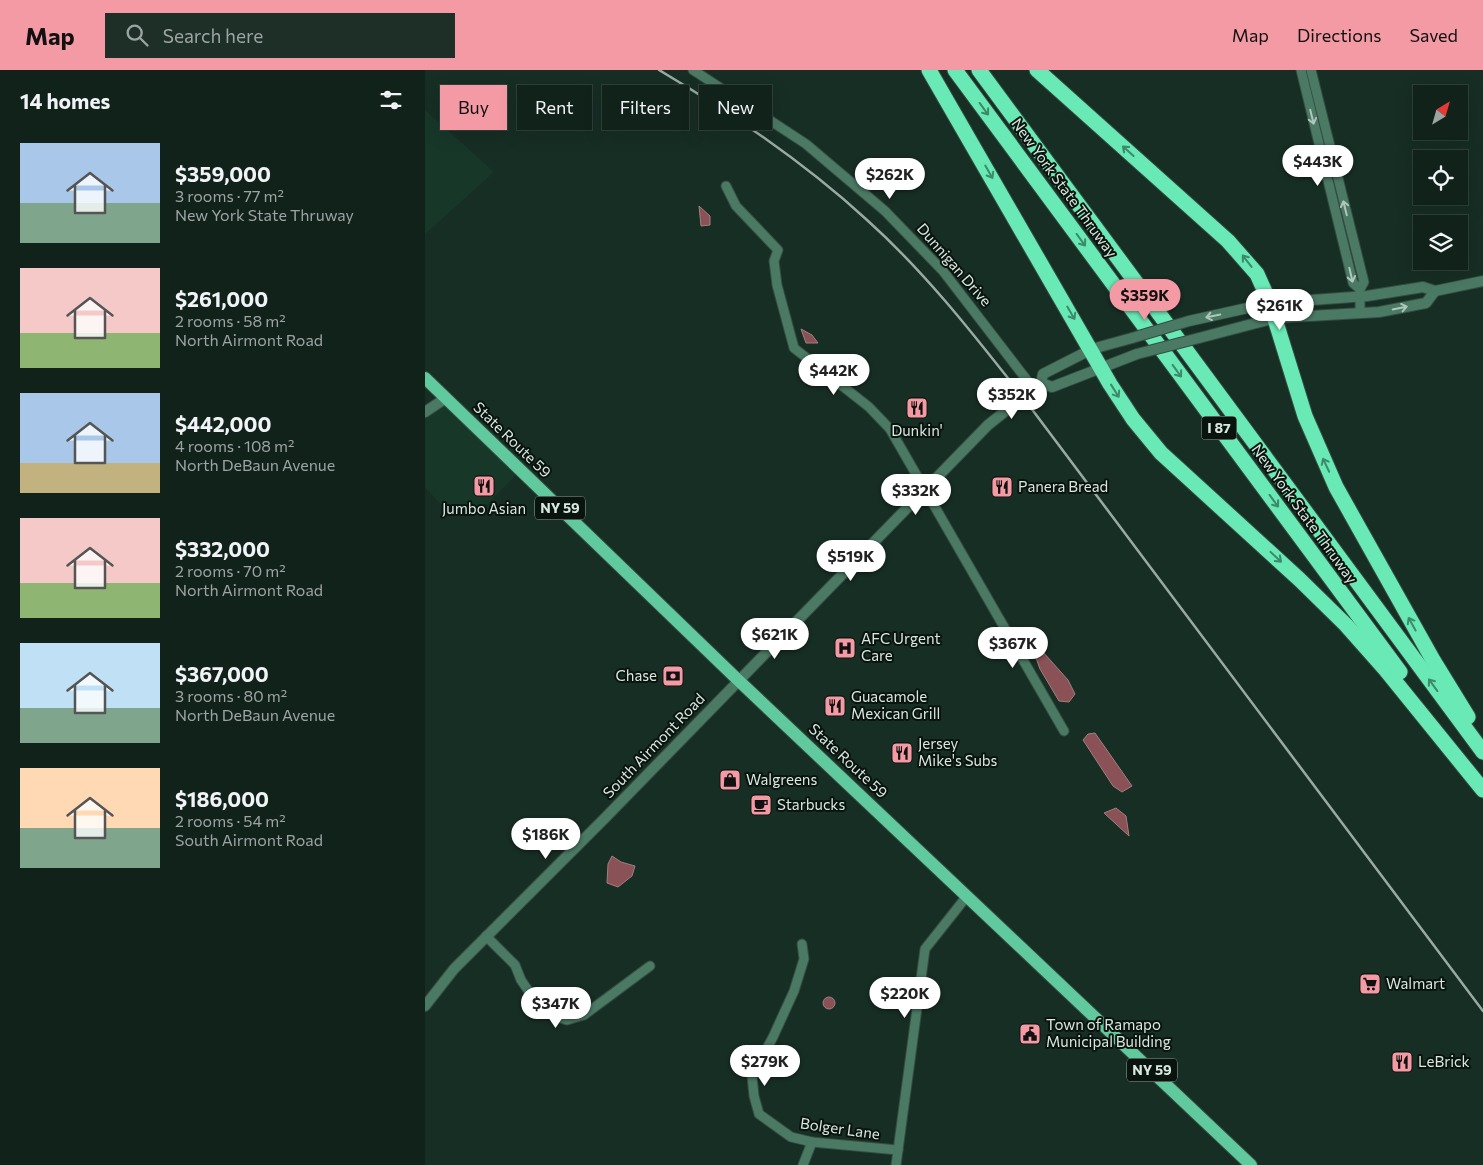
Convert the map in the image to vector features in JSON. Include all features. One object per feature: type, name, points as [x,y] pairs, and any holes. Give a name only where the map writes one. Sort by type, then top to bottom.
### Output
[{"type":"highway","points":[[929,70],[1122,403],[1161,453],[1285,565],[1346,625],[1385,669],[1483,790]]},
{"type":"highway","name":"New York State Thruway","points":[[955,70],[1483,785]]},
{"type":"highway","name":"New York State Thruway","points":[[979,70],[1483,752]]},
{"type":"highway","points":[[1037,70],[1239,252],[1257,274],[1271,304],[1305,416],[1336,487],[1433,660],[1483,740]]},
{"type":"main road","name":"State Route 59","points":[[425,378],[738,680],[1251,1165]]},
{"type":"street","name":"Dunnigan Drive","points":[[693,70],[806,144],[885,211],[943,271],[1037,386]]},
{"type":"street","points":[[1301,70],[1353,283],[1360,292]]},
{"type":"street","points":[[1311,70],[1364,282],[1360,292],[1360,312]]},
{"type":"street","points":[[726,186],[737,206],[778,250],[774,261],[777,285],[793,348],[869,407],[885,424],[1064,731]]},
{"type":"street","points":[[1092,349],[1189,321],[1271,304],[1360,292],[1423,287],[1435,291],[1483,281]]},
{"type":"street","points":[[1037,386],[1052,387],[1137,354],[1275,318],[1379,312],[1426,303],[1435,291]]},
{"type":"street","name":"South Airmont Road","points":[[425,1005],[454,969],[486,936],[605,819],[738,680],[989,425],[1037,386],[1043,374],[1092,349]]},
{"type":"street","points":[[425,412],[446,398]]},
{"type":"street","points":[[896,1165],[925,949],[967,896]]},
{"type":"street","points":[[486,936],[515,965],[528,991],[536,1002],[557,1017],[567,1020],[584,1015],[650,966]]},
{"type":"street","name":"Bolger Lane","points":[[802,944],[804,959],[794,991],[773,1037],[751,1076],[753,1096],[759,1114],[791,1137],[812,1142],[898,1150]]},
{"type":"street","points":[[803,1165],[812,1142]]},
{"type":"shaded area","points":[[425,110],[440,123],[440,130],[447,130],[494,172],[425,234]]},
{"type":"shaded area","points":[[699,206],[710,216],[710,225],[701,226]]},
{"type":"shaded area","points":[[801,329],[812,335],[818,343],[806,343]]},
{"type":"shaded area","points":[[444,404],[517,474],[487,504],[451,516],[425,487],[425,417]]},
{"type":"shaded area","points":[[1043,652],[1068,680],[1075,694],[1069,702],[1059,701],[1040,669],[1035,655]]},
{"type":"shaded area","points":[[1095,733],[1132,786],[1122,792],[1113,786],[1083,740],[1088,734]]},
{"type":"shaded area","points":[[1116,808],[1126,816],[1129,836],[1104,813]]},
{"type":"shaded area","points":[[612,856],[621,862],[635,866],[632,876],[618,887],[607,883],[608,864]]},
{"type":"shaded area","points":[[829,997],[835,1003],[829,1009],[823,1003]]},
{"type":"railway","points":[[659,70],[741,122],[818,178],[889,240],[929,283],[1022,396],[1483,1011]]},
{"type":"place","name":"Dunkin'","points":[[917,408]]},
{"type":"place","name":"Jumbo Asian","points":[[484,486]]},
{"type":"place","name":"Panera Bread","points":[[1002,487]]},
{"type":"place","name":"AFC Urgent Care","points":[[845,648]]},
{"type":"place","name":"Chase","points":[[673,676]]},
{"type":"place","name":"Guacamole Mexican Grill","points":[[835,706]]},
{"type":"place","name":"Jersey Mike's Subs","points":[[902,753]]},
{"type":"place","name":"Walgreens","points":[[730,780]]},
{"type":"place","name":"Starbucks","points":[[761,805]]},
{"type":"place","name":"Walmart","points":[[1370,984]]},
{"type":"place","name":"Town of Ramapo Municipal Building","points":[[1030,1034]]},
{"type":"place","name":"LeBrick","points":[[1402,1062]]}]
